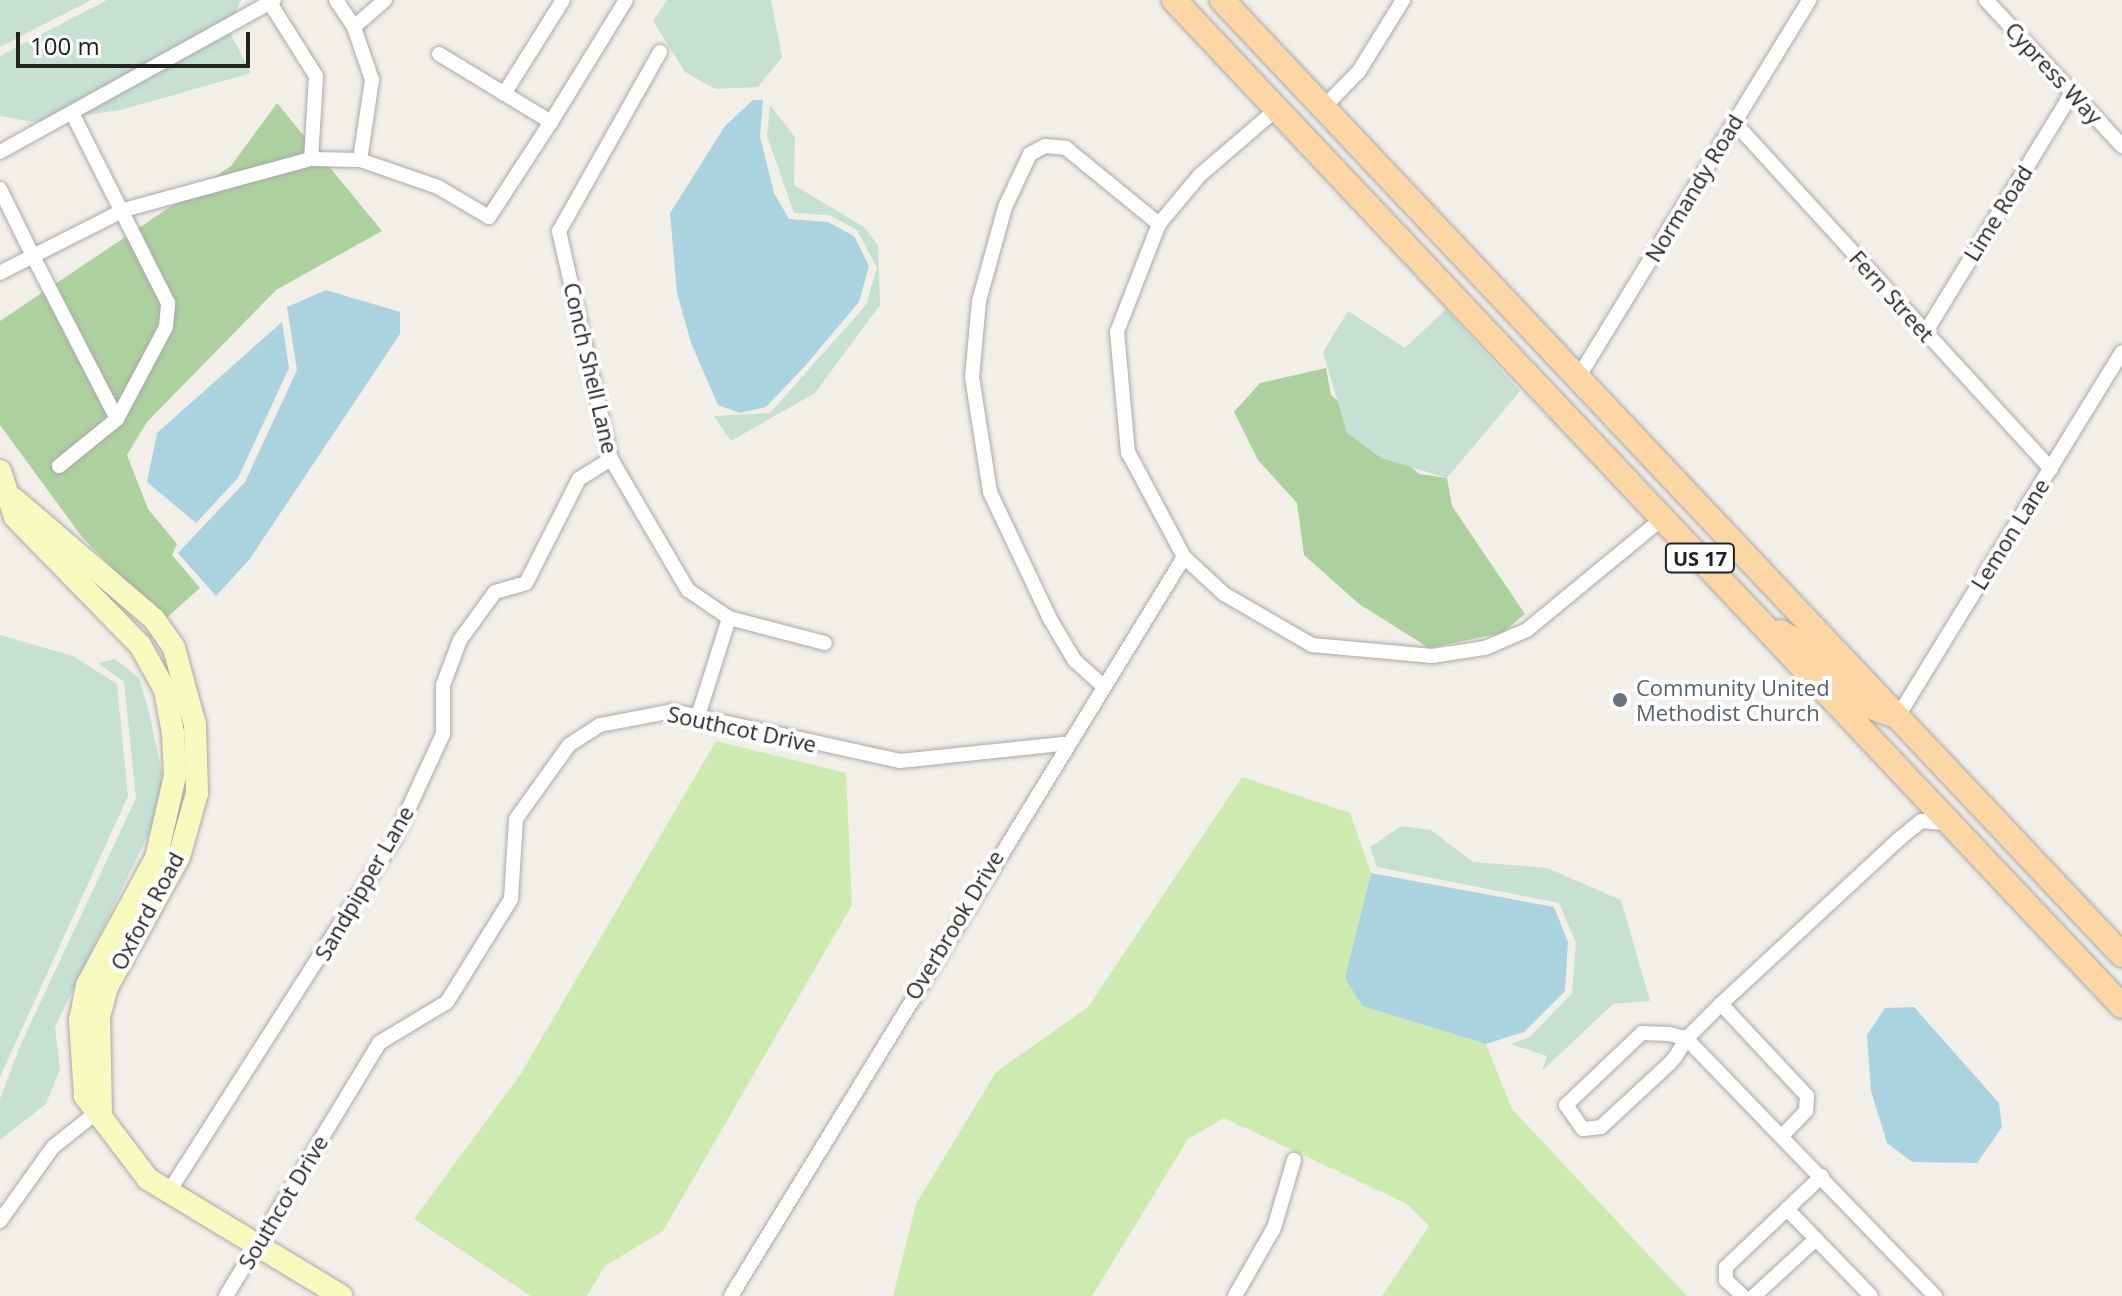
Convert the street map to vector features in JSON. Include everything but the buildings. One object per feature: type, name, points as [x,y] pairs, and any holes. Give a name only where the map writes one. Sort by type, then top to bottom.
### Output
[{"type":"main road","name":"US 17","points":[[1174,0],[2122,1006]]},
{"type":"main road","name":"US 17","points":[[1222,0],[2122,955]]},
{"type":"main road","points":[[1249,78],[1293,101],[1325,106]]},
{"type":"main road","points":[[1502,345],[1579,376]]},
{"type":"main road","points":[[1663,518],[1730,537]]},
{"type":"main road","points":[[1761,622],[1809,648],[1871,710],[1898,716]]},
{"type":"main road","points":[[1891,759],[1922,762],[1982,827],[2021,845]]},
{"type":"main road","points":[[2060,940],[2122,964]]},
{"type":"street","points":[[336,0],[354,27],[372,80],[360,160]]},
{"type":"street","points":[[354,27],[385,0]]},
{"type":"street","points":[[504,94],[563,0]]},
{"type":"street","points":[[0,273],[124,210],[311,159],[360,160],[425,181],[489,217],[626,0]]},
{"type":"street","points":[[1325,106],[1359,71],[1403,0]]},
{"type":"street","name":"Normandy Road","points":[[1579,376],[1809,0]]},
{"type":"street","name":"Cypress Way","points":[[1986,0],[2122,146]]},
{"type":"street","points":[[0,152],[272,1],[316,76],[311,159]]},
{"type":"street","name":"Conch Shell Lane","points":[[660,52],[559,231],[611,459],[688,590],[729,618],[825,643]]},
{"type":"street","points":[[439,54],[551,122]]},
{"type":"street","name":"Lime Road","points":[[1925,333],[2072,93]]},
{"type":"street","points":[[1278,108],[1200,175],[1159,224],[1117,332],[1119,398],[1128,452],[1184,557],[1224,594],[1312,645],[1432,656],[1485,648],[1527,630],[1663,518]]},
{"type":"street","points":[[59,466],[117,419],[166,327],[168,303],[124,210],[72,113]]},
{"type":"street","name":"Fern Street","points":[[1734,122],[2051,469]]},
{"type":"street","points":[[1102,685],[1075,661],[1050,619],[990,492],[972,377],[979,301],[1005,207],[1030,154],[1045,146],[1066,148],[1159,224]]},
{"type":"street","points":[[0,189],[117,419]]},
{"type":"street","name":"Lemon Lane","points":[[1898,716],[2122,352]]},
{"type":"street","name":"Sandpipper Lane","points":[[168,1193],[394,840],[443,734],[443,685],[460,640],[495,592],[526,583],[579,479],[611,459]]},
{"type":"street","name":"Oxford Road","points":[[0,471],[14,499],[22,525],[140,645],[165,690],[173,733],[175,776],[156,858],[99,954],[84,997],[83,1083],[128,1158],[168,1193],[341,1296]]},
{"type":"street","name":"Overbrook Drive","points":[[731,1296],[1063,744],[1184,557]]},
{"type":"street","points":[[698,716],[729,618]]},
{"type":"street","name":"Southcot Drive","points":[[226,1296],[379,1043],[447,1002],[511,899],[516,819],[560,756],[600,725],[645,711],[698,716],[900,761],[1063,744]]},
{"type":"street","points":[[1935,1296],[1783,1135],[1687,1040],[1638,1035],[1568,1100],[1569,1115],[1587,1131],[1601,1127],[1687,1040],[1721,1004],[1921,821],[1956,829]]},
{"type":"street","points":[[1721,1004],[1807,1096],[1806,1111],[1783,1135]]},
{"type":"street","points":[[0,1221],[53,1147],[101,1109]]},
{"type":"street","points":[[1235,1296],[1274,1228],[1294,1160]]},
{"type":"street","points":[[1743,1296],[1725,1269],[1822,1176]]},
{"type":"street","points":[[1787,1209],[1871,1296]]},
{"type":"street","points":[[1754,1296],[1816,1239]]},
{"type":"green space","points":[[0,0],[91,0],[0,47]]},
{"type":"green space","points":[[107,0],[241,0],[228,29],[251,73],[121,110],[33,122],[0,116],[0,56]]},
{"type":"green space","points":[[667,0],[771,0],[782,57],[758,87],[715,89],[685,72],[653,21]]},
{"type":"green space","points":[[277,103],[382,231],[276,290],[147,422],[127,455],[148,509],[177,544],[172,555],[200,588],[164,620],[82,537],[0,425],[0,321],[231,166]]},
{"type":"green space","points":[[770,105],[795,137],[794,185],[864,227],[878,245],[880,305],[815,393],[731,441],[714,416],[770,413],[866,305],[877,268],[857,230],[829,215],[794,213],[767,136]]},
{"type":"green space","points":[[1446,309],[1520,391],[1447,478],[1381,458],[1347,433],[1323,352],[1348,311],[1405,348]]},
{"type":"green space","points":[[1326,368],[1331,395],[1419,474],[1447,478],[1452,506],[1525,614],[1502,633],[1429,648],[1359,604],[1304,555],[1297,503],[1258,460],[1234,412],[1260,383]]},
{"type":"green space","points":[[0,635],[73,656],[117,684],[128,796],[0,1077]]},
{"type":"green space","points":[[115,659],[139,678],[149,712],[163,778],[152,827],[55,1027],[60,1069],[46,1104],[0,1140],[0,1099],[20,1046],[136,798],[124,682],[98,663]]},
{"type":"green space","points":[[716,741],[846,773],[852,905],[663,1231],[605,1266],[587,1296],[531,1296],[414,1219],[520,1075]]},
{"type":"green space","points":[[1242,777],[1350,813],[1371,873],[1345,978],[1362,1006],[1486,1044],[1512,1109],[1687,1296],[1382,1296],[1429,1226],[1407,1204],[1224,1118],[1188,1139],[1092,1296],[893,1296],[916,1204],[996,1072],[1088,1007]]},
{"type":"green space","points":[[1401,826],[1431,830],[1473,862],[1547,868],[1621,900],[1650,1001],[1613,1004],[1542,1071],[1547,1056],[1510,1044],[1530,1037],[1572,993],[1576,943],[1559,903],[1377,867],[1370,847]]},
{"type":"water","points":[[753,100],[763,100],[760,136],[774,193],[789,219],[828,222],[854,236],[869,266],[859,302],[805,366],[766,407],[740,413],[718,405],[691,343],[677,293],[670,213],[725,126]]},
{"type":"water","points":[[326,290],[400,312],[400,334],[249,560],[216,596],[178,553],[245,482],[297,370],[287,307]]},
{"type":"water","points":[[282,322],[289,368],[238,478],[196,523],[147,482],[157,433]]},
{"type":"water","points":[[1371,873],[1554,907],[1568,942],[1565,991],[1524,1032],[1486,1044],[1362,1006],[1345,978]]},
{"type":"water","points":[[1914,1007],[1999,1103],[2002,1127],[1977,1163],[1912,1162],[1887,1143],[1871,1091],[1867,1035],[1885,1008]]},
{"type":"place","name":"Community United Methodist Church","points":[[1620,700]]}]
